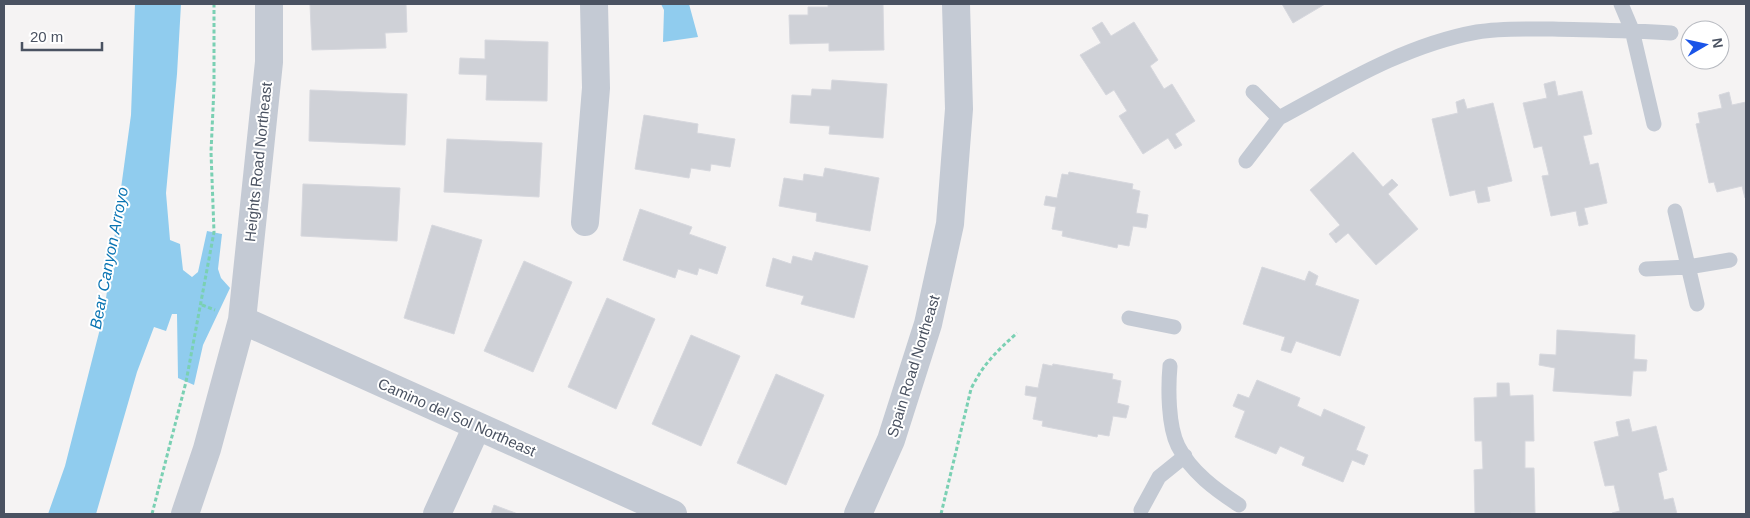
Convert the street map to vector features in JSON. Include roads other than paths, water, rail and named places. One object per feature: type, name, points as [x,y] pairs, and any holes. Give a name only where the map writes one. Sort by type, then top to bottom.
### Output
[{"type":"street","name":"Heights Road Northeast","points":[[185,514],[207,449],[230,316],[269,62],[269,4]]},
{"type":"street","points":[[585,222],[596,88],[594,4]]},
{"type":"street","name":"Spain Road Northeast","points":[[858,514],[891,440],[928,324],[950,224],[959,109],[956,4]]},
{"type":"street","name":"Camino del Sol Northeast","points":[[230,316],[477,426],[644,508],[673,514]]},
{"type":"street","points":[[437,514],[477,426]]},
{"type":"lane","points":[[1621,4],[1632,30],[1654,124]]},
{"type":"lane","points":[[1246,161],[1279,118],[1367,70],[1434,43],[1478,32],[1518,29],[1632,30],[1671,33]]},
{"type":"lane","points":[[1253,92],[1279,118]]},
{"type":"lane","points":[[1675,211],[1697,304]]},
{"type":"lane","points":[[1646,269],[1688,267],[1730,260]]},
{"type":"lane","points":[[1129,318],[1174,327]]},
{"type":"lane","points":[[1170,366],[1170,416],[1178,446],[1196,471],[1216,490],[1239,505]]},
{"type":"lane","points":[[1141,510],[1159,477],[1185,456]]},
{"type":"water","points":[[135,4],[181,4],[177,74],[166,193],[170,240],[180,244],[183,270],[192,277],[198,272],[207,231],[222,234],[218,269],[221,278],[230,288],[203,345],[194,385],[178,378],[177,314],[172,314],[166,331],[154,327],[137,372],[96,514],[48,514],[65,466],[104,313],[131,115]]},
{"type":"water","points":[[661,4],[689,4],[698,37],[663,42],[664,10]]},
{"type":"water label","name":"Bear Canyon Arroyo","points":[[109,258]]}]
